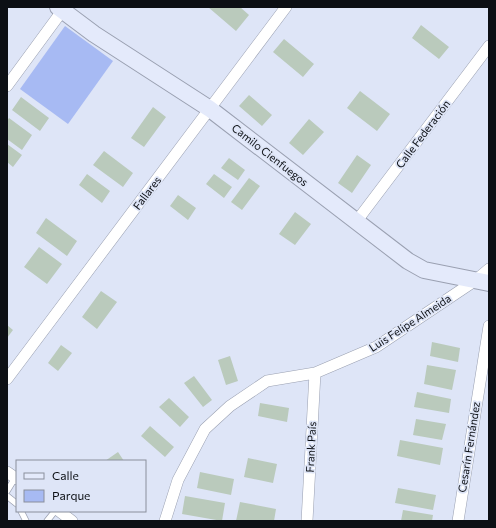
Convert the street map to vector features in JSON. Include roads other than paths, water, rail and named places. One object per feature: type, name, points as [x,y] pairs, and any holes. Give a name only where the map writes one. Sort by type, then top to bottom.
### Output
[{"type":"street","name":"Fallares","points":[[7,380],[286,7]]},
{"type":"street","name":"Camilo Cienfuegos","points":[[62,8],[94,34],[210,109],[408,261],[424,270],[483,281]]},
{"type":"street","points":[[7,86],[62,8]]},
{"type":"street","name":"Calle Federación","points":[[356,222],[489,46]]},
{"type":"street","name":"Luis Felipe Almeida","points":[[165,521],[178,480],[205,429],[230,406],[267,382],[315,373],[376,347],[483,281],[489,269]]},
{"type":"street","name":"Cesarín Fernández","points":[[458,521],[489,326]]},
{"type":"street","name":"Frank País","points":[[307,521],[315,373]]},
{"type":"street","points":[[60,512],[72,521]]},
{"type":"lane","points":[[7,491],[13,476]]},
{"type":"lane","points":[[7,496],[16,503]]},
{"type":"lane","points":[[47,521],[54,512]]}]
